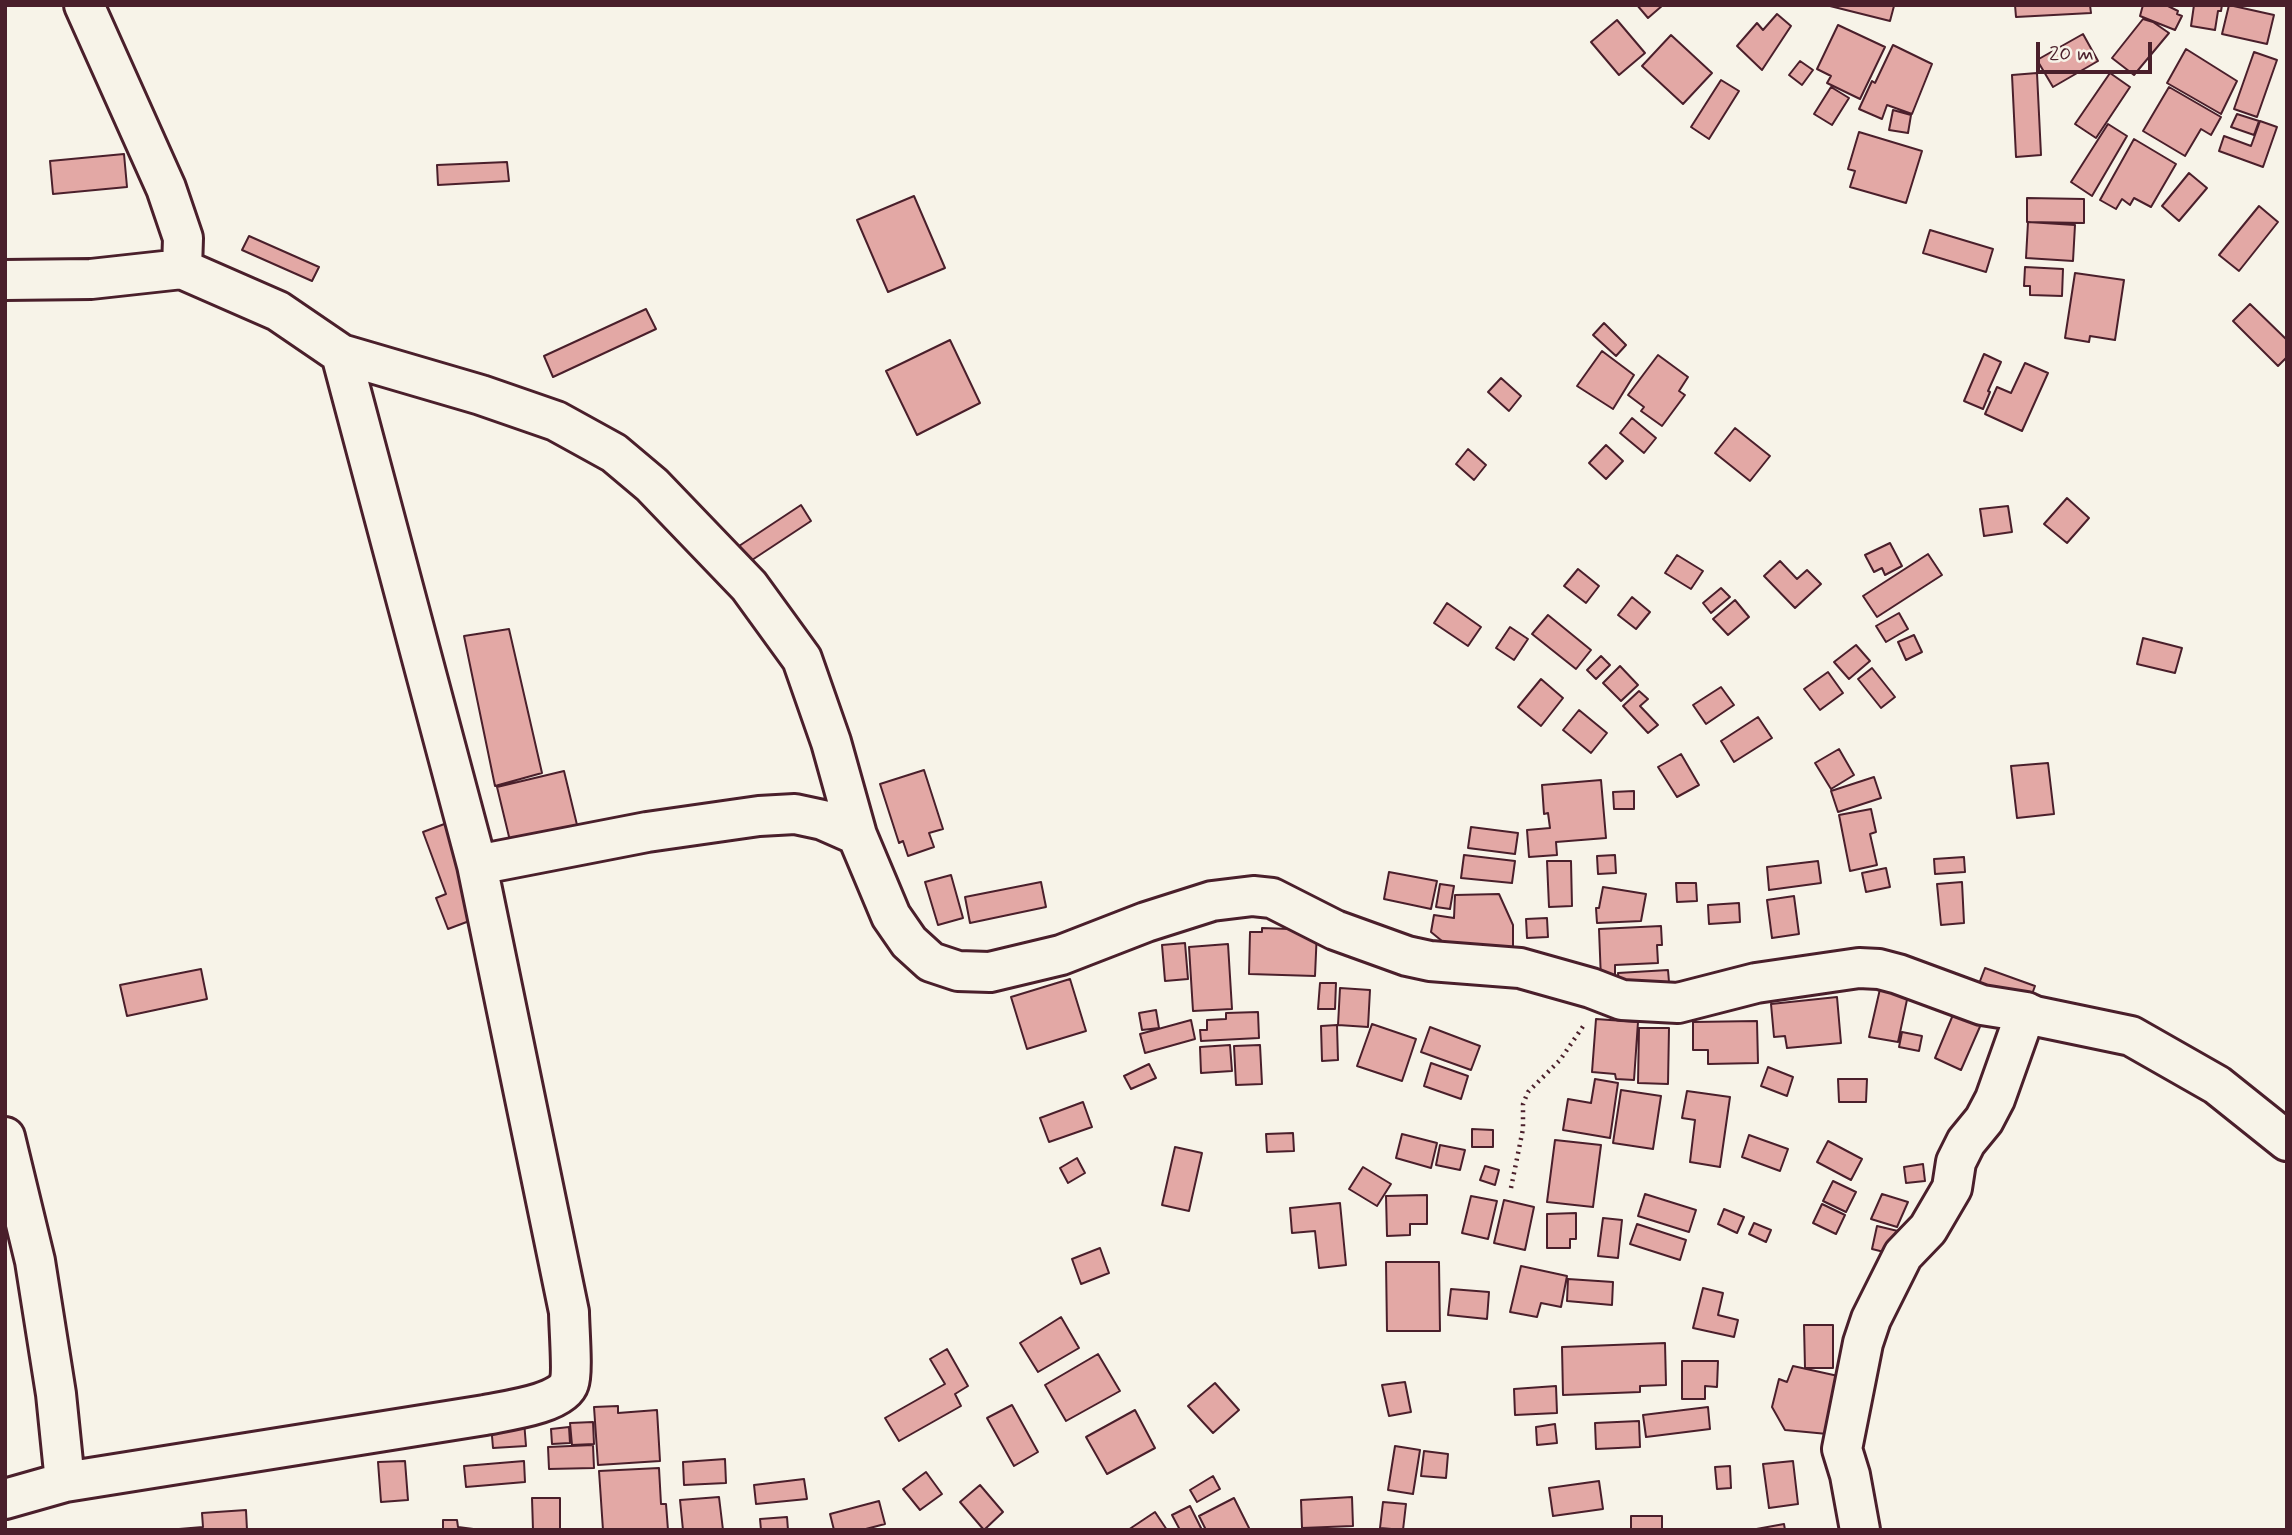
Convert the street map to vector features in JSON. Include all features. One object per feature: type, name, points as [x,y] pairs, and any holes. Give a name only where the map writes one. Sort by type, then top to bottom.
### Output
[{"type":"street","points":[[84,5],[166,188],[183,239],[182,269]]},
{"type":"street","points":[[5,280],[91,279],[182,269],[278,311],[341,354],[481,395],[556,421],[614,453],[652,485],[749,586],[802,659],[831,742],[857,835],[891,916],[909,942],[931,962],[958,971],[990,972],[1061,955],[1146,922],[1212,901],[1254,896],[1272,898],[1335,930],[1408,956],[1520,968],[1591,988],[1622,1000],[1678,1003],[1756,983],[1860,968],[1879,969],[1982,1005],[2026,1012],[2131,1036],[2217,1085],[2287,1141]]},
{"type":"street","points":[[5,1499],[65,1482],[485,1415],[549,1400],[562,1393],[570,1383],[569,1312],[477,865],[341,354]]},
{"type":"street","points":[[477,865],[647,832],[760,816],[795,814],[823,820],[857,835]]},
{"type":"street","points":[[1860,1530],[1850,1475],[1842,1449],[1863,1343],[1871,1319],[1903,1255],[1928,1229],[1952,1188],[1956,1162],[1995,1099],[2026,1012]]},
{"type":"street","points":[[5,1137],[35,1261],[56,1394],[65,1482]]},
{"type":"path","points":[[1511,1188],[1523,1129],[1523,1104],[1528,1093],[1560,1060],[1575,1035],[1596,1012],[1622,1000]]},
{"type":"building","points":[[1637,5],[1663,5],[1648,18]]},
{"type":"building","points":[[1826,5],[1892,5],[1894,6],[1890,21]]},
{"type":"building","points":[[2015,5],[2090,5],[2091,13],[2016,17]]},
{"type":"building","points":[[2143,5],[2166,5],[2178,11],[2177,14],[2182,16],[2175,30],[2140,16]]},
{"type":"building","points":[[2194,5],[2222,5],[2221,11],[2218,11],[2215,30],[2191,26]]},
{"type":"building","points":[[2229,5],[2274,15],[2267,44],[2222,34]]},
{"type":"building","points":[[1777,14],[1791,26],[1762,70],[1737,46],[1757,23],[1763,30]]},
{"type":"building","points":[[2143,19],[2169,33],[2134,75],[2112,58]]},
{"type":"building","points":[[1617,20],[1645,53],[1619,75],[1591,42]]},
{"type":"building","points":[[1838,25],[1885,47],[1860,99],[1827,83],[1831,76],[1817,69]]},
{"type":"building","points":[[2083,34],[2098,61],[2053,87],[2037,60]]},
{"type":"building","points":[[1671,35],[1712,73],[1683,104],[1642,66]]},
{"type":"building","points":[[1893,45],[1932,64],[1912,114],[1887,105],[1882,119],[1859,109]]},
{"type":"building","points":[[2186,49],[2237,81],[2221,114],[2167,83]]},
{"type":"building","points":[[2254,52],[2277,60],[2257,117],[2234,109]]},
{"type":"building","points":[[1800,61],[1813,70],[1802,85],[1789,75]]},
{"type":"building","points":[[2037,73],[2041,155],[2016,157],[2012,75]]},
{"type":"building","points":[[2110,73],[2130,87],[2096,138],[2075,124]]},
{"type":"building","points":[[1721,80],[1739,91],[1709,139],[1691,127]]},
{"type":"building","points":[[1831,87],[1849,98],[1832,125],[1814,114]]},
{"type":"building","points":[[2169,87],[2221,117],[2211,135],[2201,129],[2185,156],[2143,131]]},
{"type":"building","points":[[1893,110],[1911,115],[1908,133],[1889,130]]},
{"type":"building","points":[[2237,114],[2259,121],[2254,135],[2231,127]]},
{"type":"building","points":[[2260,121],[2277,127],[2263,167],[2219,151],[2224,136],[2251,146]]},
{"type":"building","points":[[2108,124],[2127,136],[2092,196],[2071,182]]},
{"type":"building","points":[[1859,132],[1922,151],[1906,203],[1850,187],[1855,171],[1848,169]]},
{"type":"building","points":[[2134,139],[2176,164],[2151,207],[2134,198],[2130,205],[2122,199],[2116,209],[2100,200]]},
{"type":"building","points":[[124,154],[127,187],[53,194],[50,161]]},
{"type":"building","points":[[507,162],[509,181],[438,185],[437,165]]},
{"type":"building","points":[[2189,173],[2207,188],[2179,221],[2162,206]]},
{"type":"building","points":[[914,196],[945,268],[888,292],[857,220]]},
{"type":"building","points":[[2027,198],[2084,199],[2084,223],[2027,222]]},
{"type":"building","points":[[2259,206],[2278,222],[2239,271],[2219,255]]},
{"type":"building","points":[[2028,222],[2075,225],[2073,261],[2026,258]]},
{"type":"building","points":[[1930,230],[1993,249],[1986,272],[1923,253]]},
{"type":"building","points":[[249,236],[319,267],[312,281],[242,250]]},
{"type":"building","points":[[2025,267],[2063,269],[2062,296],[2030,295],[2030,286],[2024,286]]},
{"type":"building","points":[[2075,273],[2124,280],[2115,340],[2090,336],[2089,342],[2065,338]]},
{"type":"building","points":[[2250,304],[2287,340],[2287,357],[2278,366],[2233,321]]},
{"type":"building","points":[[646,309],[656,329],[553,377],[544,356]]},
{"type":"building","points":[[1604,323],[1626,345],[1616,356],[1593,335]]},
{"type":"building","points":[[950,340],[980,403],[917,435],[886,371]]},
{"type":"building","points":[[1602,351],[1634,375],[1613,409],[1577,386]]},
{"type":"building","points":[[1984,354],[2001,362],[1983,409],[1964,401]]},
{"type":"building","points":[[1658,355],[1688,377],[1679,391],[1685,395],[1662,426],[1641,411],[1644,407],[1628,395]]},
{"type":"building","points":[[2025,363],[2048,373],[2022,431],[1985,414],[1997,387],[2011,393]]},
{"type":"building","points":[[1501,378],[1521,396],[1509,411],[1488,392]]},
{"type":"building","points":[[1632,418],[1656,438],[1644,453],[1620,433]]},
{"type":"building","points":[[1735,428],[1770,456],[1750,481],[1715,453]]},
{"type":"building","points":[[1606,445],[1623,461],[1606,479],[1589,463]]},
{"type":"building","points":[[1468,449],[1486,465],[1474,480],[1456,464]]},
{"type":"building","points":[[2067,498],[2089,518],[2067,543],[2044,524]]},
{"type":"building","points":[[801,505],[811,521],[746,564],[736,548]]},
{"type":"building","points":[[2008,506],[2012,532],[1984,536],[1980,509]]},
{"type":"building","points":[[1890,543],[1902,566],[1885,575],[1882,568],[1874,572],[1865,555]]},
{"type":"building","points":[[1928,554],[1942,575],[1877,617],[1863,596]]},
{"type":"building","points":[[1677,555],[1703,571],[1691,589],[1665,573]]},
{"type":"building","points":[[1780,561],[1797,579],[1807,570],[1821,584],[1795,608],[1764,576]]},
{"type":"building","points":[[1578,569],[1599,586],[1586,603],[1564,586]]},
{"type":"building","points":[[1721,588],[1730,597],[1711,613],[1703,603]]},
{"type":"building","points":[[1632,597],[1650,612],[1636,629],[1618,615]]},
{"type":"building","points":[[1735,600],[1749,617],[1728,635],[1713,619]]},
{"type":"building","points":[[1447,603],[1481,627],[1468,646],[1434,623]]},
{"type":"building","points":[[1899,613],[1908,629],[1886,642],[1876,626]]},
{"type":"building","points":[[1548,615],[1591,650],[1576,669],[1532,634]]},
{"type":"building","points":[[1510,627],[1528,639],[1514,660],[1496,648]]},
{"type":"building","points":[[509,629],[542,773],[495,786],[464,636]]},
{"type":"building","points":[[1914,635],[1922,652],[1906,660],[1898,642]]},
{"type":"building","points":[[2143,638],[2182,648],[2175,673],[2137,664]]},
{"type":"building","points":[[1856,645],[1870,661],[1849,679],[1834,662]]},
{"type":"building","points":[[1601,656],[1610,665],[1596,679],[1587,670]]},
{"type":"building","points":[[1620,666],[1638,685],[1621,701],[1603,683]]},
{"type":"building","points":[[1872,668],[1895,697],[1881,708],[1858,679]]},
{"type":"building","points":[[1828,672],[1843,693],[1820,710],[1804,689]]},
{"type":"building","points":[[1541,679],[1563,698],[1541,726],[1518,707]]},
{"type":"building","points":[[1721,687],[1734,705],[1706,724],[1693,705]]},
{"type":"building","points":[[1639,691],[1648,699],[1640,706],[1658,725],[1648,733],[1623,706]]},
{"type":"building","points":[[1579,710],[1607,733],[1591,753],[1563,730]]},
{"type":"building","points":[[1758,717],[1772,738],[1734,762],[1721,741]]},
{"type":"building","points":[[1839,749],[1854,775],[1831,789],[1815,763]]},
{"type":"building","points":[[1681,754],[1699,785],[1677,797],[1658,767]]},
{"type":"building","points":[[2048,763],[2054,814],[2017,818],[2011,766]]},
{"type":"building","points":[[924,770],[943,829],[929,833],[934,847],[908,856],[903,841],[899,843],[880,784]]},
{"type":"building","points":[[564,771],[578,829],[511,845],[497,787]]},
{"type":"building","points":[[1874,777],[1881,798],[1838,812],[1831,791]]},
{"type":"building","points":[[1601,780],[1606,838],[1556,842],[1557,855],[1529,857],[1527,830],[1550,828],[1548,813],[1544,814],[1542,785]]},
{"type":"building","points":[[1634,791],[1634,809],[1614,809],[1613,792]]},
{"type":"building","points":[[1871,809],[1876,832],[1870,834],[1877,865],[1850,871],[1839,815]]},
{"type":"building","points":[[447,823],[480,917],[448,929],[436,898],[446,894],[423,832]]},
{"type":"building","points":[[1471,827],[1518,833],[1515,854],[1468,848]]},
{"type":"building","points":[[1464,855],[1515,861],[1512,883],[1461,878]]},
{"type":"building","points":[[1615,855],[1616,873],[1598,874],[1597,856]]},
{"type":"building","points":[[1964,857],[1965,872],[1935,874],[1934,859]]},
{"type":"building","points":[[1547,861],[1571,861],[1572,906],[1549,907]]},
{"type":"building","points":[[1818,861],[1821,883],[1769,890],[1767,867]]},
{"type":"building","points":[[1886,868],[1890,887],[1866,892],[1862,873]]},
{"type":"building","points":[[1389,872],[1437,881],[1431,909],[1384,899]]},
{"type":"building","points":[[951,875],[963,918],[938,925],[925,882]]},
{"type":"building","points":[[1041,882],[1046,907],[970,923],[965,897]]},
{"type":"building","points":[[1962,882],[1964,923],[1941,925],[1937,884]]},
{"type":"building","points":[[1676,883],[1696,883],[1697,901],[1677,902]]},
{"type":"building","points":[[1440,884],[1454,886],[1450,909],[1436,907]]},
{"type":"building","points":[[1603,887],[1646,894],[1641,921],[1597,923],[1596,908],[1599,908]]},
{"type":"building","points":[[1499,894],[1513,925],[1513,950],[1459,955],[1431,932],[1434,915],[1454,918],[1455,895]]},
{"type":"building","points":[[1794,896],[1799,934],[1772,938],[1767,900]]},
{"type":"building","points":[[1739,903],[1740,922],[1709,924],[1708,905]]},
{"type":"building","points":[[1547,918],[1548,937],[1527,938],[1526,919]]},
{"type":"building","points":[[1661,926],[1662,945],[1657,945],[1658,963],[1615,965],[1615,979],[1601,980],[1599,929]]},
{"type":"building","points":[[1262,928],[1317,930],[1315,976],[1249,974],[1250,932],[1262,932]]},
{"type":"building","points":[[1185,943],[1188,979],[1165,981],[1162,945]]},
{"type":"building","points":[[1228,944],[1232,1009],[1193,1011],[1189,947]]},
{"type":"building","points":[[1985,968],[2035,986],[2027,1008],[1977,989]]},
{"type":"building","points":[[201,969],[207,999],[127,1016],[120,985]]},
{"type":"building","points":[[1668,970],[1670,994],[1620,998],[1618,973]]},
{"type":"building","points":[[1070,979],[1086,1031],[1027,1049],[1011,997]]},
{"type":"building","points":[[1320,983],[1336,983],[1335,1009],[1318,1009]]},
{"type":"building","points":[[1340,988],[1370,990],[1368,1027],[1338,1025]]},
{"type":"building","points":[[1880,989],[1908,995],[1898,1042],[1869,1037]]},
{"type":"building","points":[[1837,997],[1841,1043],[1787,1048],[1785,1036],[1774,1037],[1771,1004]]},
{"type":"building","points":[[1156,1010],[1159,1028],[1142,1030],[1139,1013]]},
{"type":"building","points":[[1955,1010],[1982,1022],[1961,1070],[1935,1058]]},
{"type":"building","points":[[1258,1012],[1259,1038],[1201,1041],[1200,1030],[1207,1030],[1207,1020],[1226,1019],[1226,1013]]},
{"type":"building","points":[[1596,1019],[1638,1022],[1634,1080],[1616,1079],[1615,1074],[1592,1072]]},
{"type":"building","points":[[1191,1020],[1195,1039],[1145,1053],[1140,1034]]},
{"type":"building","points":[[1757,1021],[1758,1063],[1708,1064],[1708,1050],[1693,1050],[1693,1022]]},
{"type":"building","points":[[1372,1024],[1416,1039],[1402,1081],[1357,1066]]},
{"type":"building","points":[[1337,1025],[1338,1060],[1322,1061],[1321,1026]]},
{"type":"building","points":[[1430,1027],[1480,1046],[1471,1070],[1421,1052]]},
{"type":"building","points":[[1639,1028],[1669,1028],[1668,1084],[1638,1083]]},
{"type":"building","points":[[1902,1032],[1922,1036],[1919,1051],[1899,1047]]},
{"type":"building","points":[[1230,1045],[1232,1071],[1201,1073],[1200,1047]]},
{"type":"building","points":[[1260,1045],[1262,1084],[1236,1085],[1234,1046]]},
{"type":"building","points":[[1431,1063],[1468,1076],[1461,1099],[1424,1086]]},
{"type":"building","points":[[1149,1064],[1156,1078],[1131,1089],[1124,1076]]},
{"type":"building","points":[[1768,1067],[1793,1077],[1787,1096],[1761,1086]]},
{"type":"building","points":[[1595,1079],[1618,1083],[1610,1138],[1563,1130],[1568,1099],[1591,1103]]},
{"type":"building","points":[[1838,1079],[1867,1079],[1866,1102],[1839,1102]]},
{"type":"building","points":[[1621,1090],[1661,1096],[1653,1149],[1613,1143]]},
{"type":"building","points":[[1687,1091],[1730,1097],[1720,1167],[1690,1162],[1695,1120],[1682,1118]]},
{"type":"building","points":[[1083,1102],[1092,1127],[1049,1142],[1040,1118]]},
{"type":"building","points":[[1472,1129],[1493,1130],[1493,1147],[1472,1147]]},
{"type":"building","points":[[1293,1133],[1294,1151],[1267,1152],[1266,1134]]},
{"type":"building","points":[[1402,1134],[1437,1143],[1431,1168],[1396,1158]]},
{"type":"building","points":[[1749,1135],[1788,1149],[1780,1171],[1742,1157]]},
{"type":"building","points":[[1555,1140],[1601,1145],[1593,1207],[1547,1202]]},
{"type":"building","points":[[1828,1141],[1862,1159],[1851,1180],[1817,1162]]},
{"type":"building","points":[[1440,1145],[1465,1150],[1460,1170],[1436,1165]]},
{"type":"building","points":[[1175,1147],[1202,1153],[1189,1211],[1162,1205]]},
{"type":"building","points":[[1077,1158],[1085,1173],[1068,1183],[1060,1168]]},
{"type":"building","points":[[1923,1164],[1925,1181],[1906,1183],[1904,1167]]},
{"type":"building","points":[[1485,1166],[1499,1170],[1495,1185],[1480,1180]]},
{"type":"building","points":[[1363,1167],[1391,1184],[1377,1206],[1349,1189]]},
{"type":"building","points":[[1833,1181],[1856,1192],[1846,1212],[1823,1201]]},
{"type":"building","points":[[1645,1194],[1696,1210],[1689,1232],[1638,1216]]},
{"type":"building","points":[[1882,1194],[1908,1202],[1897,1227],[1871,1219]]},
{"type":"building","points":[[1427,1195],[1427,1224],[1410,1224],[1410,1235],[1387,1236],[1386,1196]]},
{"type":"building","points":[[1471,1196],[1497,1201],[1488,1239],[1462,1233]]},
{"type":"building","points":[[1504,1200],[1534,1207],[1525,1250],[1494,1243]]},
{"type":"building","points":[[1340,1203],[1346,1265],[1319,1268],[1315,1231],[1292,1233],[1290,1208]]},
{"type":"building","points":[[1822,1204],[1845,1215],[1836,1234],[1813,1223]]},
{"type":"building","points":[[1724,1209],[1744,1217],[1737,1233],[1718,1224]]},
{"type":"building","points":[[1576,1213],[1576,1239],[1570,1239],[1570,1248],[1547,1248],[1547,1214]]},
{"type":"building","points":[[1603,1218],[1622,1220],[1618,1258],[1598,1256]]},
{"type":"building","points":[[1754,1223],[1771,1230],[1766,1242],[1749,1234]]},
{"type":"building","points":[[1637,1224],[1686,1240],[1680,1260],[1630,1244]]},
{"type":"building","points":[[1877,1226],[1902,1232],[1896,1255],[1872,1249]]},
{"type":"building","points":[[1100,1248],[1109,1273],[1081,1284],[1072,1259]]},
{"type":"building","points":[[1386,1262],[1439,1262],[1440,1331],[1387,1331]]},
{"type":"building","points":[[1521,1266],[1567,1276],[1561,1307],[1541,1303],[1537,1317],[1510,1312]]},
{"type":"building","points":[[1568,1279],[1613,1282],[1612,1305],[1567,1301]]},
{"type":"building","points":[[1703,1288],[1723,1293],[1718,1315],[1738,1320],[1734,1337],[1693,1328]]},
{"type":"building","points":[[1451,1289],[1489,1292],[1487,1319],[1448,1315]]},
{"type":"building","points":[[1061,1317],[1079,1348],[1038,1372],[1020,1343]]},
{"type":"building","points":[[1804,1325],[1833,1325],[1833,1368],[1805,1368]]},
{"type":"building","points":[[1665,1343],[1666,1385],[1640,1386],[1640,1392],[1563,1395],[1562,1347]]},
{"type":"building","points":[[947,1349],[968,1386],[955,1394],[961,1406],[899,1441],[885,1418],[945,1384],[930,1359]]},
{"type":"building","points":[[1098,1354],[1120,1391],[1066,1421],[1045,1385]]},
{"type":"building","points":[[1682,1361],[1718,1361],[1717,1387],[1705,1386],[1705,1399],[1682,1399]]},
{"type":"building","points":[[1793,1366],[1847,1378],[1838,1435],[1785,1430],[1772,1407],[1779,1379],[1787,1382]]},
{"type":"building","points":[[1405,1382],[1411,1412],[1389,1416],[1382,1385]]},
{"type":"building","points":[[1215,1383],[1239,1410],[1213,1433],[1188,1406]]},
{"type":"building","points":[[1556,1386],[1557,1413],[1515,1415],[1514,1389]]},
{"type":"building","points":[[1012,1405],[1038,1452],[1014,1466],[987,1418]]},
{"type":"building","points":[[618,1406],[618,1413],[657,1410],[660,1461],[598,1465],[594,1407]]},
{"type":"building","points":[[1708,1407],[1710,1429],[1646,1437],[1643,1415]]},
{"type":"building","points":[[1135,1410],[1155,1448],[1107,1474],[1086,1437]]},
{"type":"building","points":[[524,1421],[526,1446],[493,1448],[491,1424]]},
{"type":"building","points":[[1639,1421],[1640,1447],[1596,1449],[1595,1423]]},
{"type":"building","points":[[593,1422],[594,1444],[572,1445],[570,1423]]},
{"type":"building","points":[[1555,1424],[1557,1443],[1537,1445],[1536,1427]]},
{"type":"building","points":[[569,1427],[570,1443],[552,1444],[551,1429]]},
{"type":"building","points":[[593,1445],[594,1468],[549,1469],[548,1447]]},
{"type":"building","points":[[1395,1446],[1420,1450],[1413,1494],[1388,1490]]},
{"type":"building","points":[[1424,1451],[1448,1454],[1446,1478],[1421,1476]]},
{"type":"building","points":[[725,1459],[726,1483],[684,1485],[683,1462]]},
{"type":"building","points":[[405,1461],[408,1500],[381,1502],[378,1462]]},
{"type":"building","points":[[524,1461],[525,1482],[466,1487],[464,1466]]},
{"type":"building","points":[[1793,1461],[1798,1504],[1769,1508],[1763,1464]]},
{"type":"building","points":[[1730,1466],[1731,1488],[1717,1489],[1715,1467]]},
{"type":"building","points":[[659,1468],[661,1504],[666,1504],[668,1530],[603,1530],[599,1471]]},
{"type":"building","points":[[926,1472],[942,1494],[920,1510],[903,1489]]},
{"type":"building","points":[[1213,1476],[1220,1489],[1197,1502],[1190,1490]]},
{"type":"building","points":[[804,1479],[807,1499],[756,1504],[754,1485]]},
{"type":"building","points":[[1599,1481],[1603,1509],[1553,1516],[1549,1488]]},
{"type":"building","points":[[980,1485],[1003,1512],[984,1530],[960,1502]]},
{"type":"building","points":[[719,1497],[723,1530],[683,1530],[680,1500]]},
{"type":"building","points":[[1352,1497],[1353,1526],[1302,1528],[1301,1500]]},
{"type":"building","points":[[532,1498],[560,1498],[560,1530],[533,1530]]},
{"type":"building","points":[[1234,1498],[1250,1530],[1206,1530],[1199,1516]]},
{"type":"building","points":[[879,1501],[885,1524],[862,1530],[834,1530],[830,1514]]},
{"type":"building","points":[[1383,1502],[1406,1504],[1403,1530],[1380,1528]]},
{"type":"building","points":[[1190,1506],[1202,1530],[1180,1530],[1172,1515]]},
{"type":"building","points":[[246,1510],[247,1530],[167,1530],[203,1527],[202,1513]]},
{"type":"building","points":[[1155,1512],[1167,1530],[1128,1530]]},
{"type":"building","points":[[1631,1516],[1662,1516],[1662,1530],[1631,1530]]},
{"type":"building","points":[[787,1517],[788,1530],[761,1530],[760,1519]]},
{"type":"building","points":[[443,1520],[457,1520],[458,1527],[481,1530],[443,1530]]},
{"type":"building","points":[[1784,1524],[1785,1530],[1751,1530]]}]
